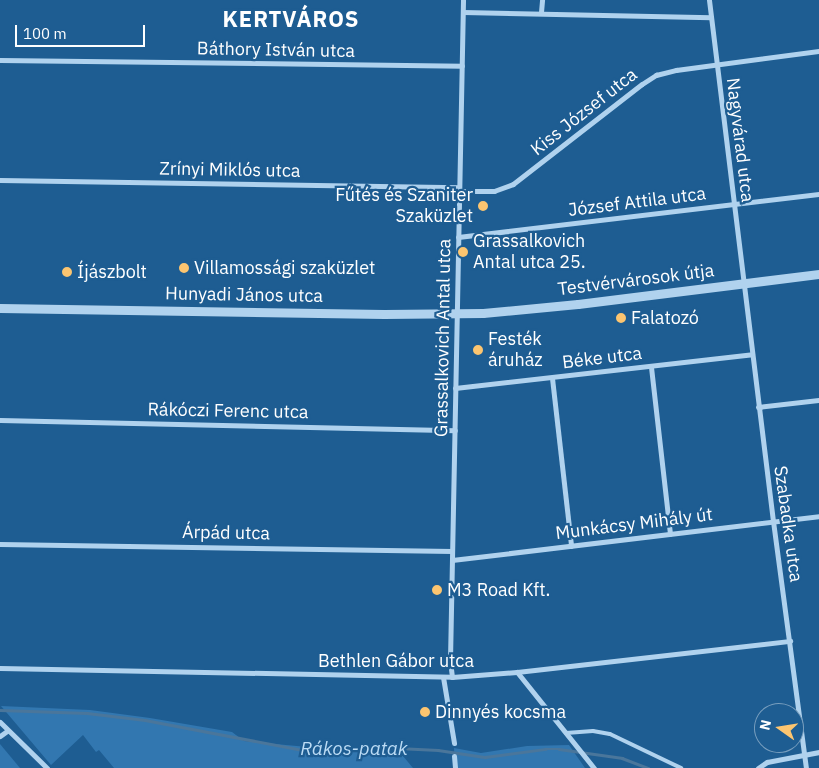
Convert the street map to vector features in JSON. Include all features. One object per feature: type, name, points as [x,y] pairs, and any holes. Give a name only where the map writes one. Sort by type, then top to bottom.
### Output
[{"type":"street","name":"Grassalkovich Antal utca","points":[[452,677],[450,660],[463,0]]},
{"type":"street","points":[[541,12],[542,0]]},
{"type":"street","name":"Nagyvárad utca","points":[[709,0],[744,283]]},
{"type":"street","points":[[463,12],[541,12],[711,17]]},
{"type":"street","name":"Kiss József utca","points":[[459,189],[494,190],[513,184],[656,75],[676,70],[819,51]]},
{"type":"street","name":"Báthory István utca","points":[[0,60],[462,66]]},
{"type":"street","name":"Zrínyi Miklós utca","points":[[0,180],[459,189]]},
{"type":"street","name":"József Attila utca","points":[[458,237],[819,194]]},
{"type":"street","name":"Testvérvárosok útja","points":[[456,313],[578,304],[819,274]]},
{"type":"street","name":"Szabadka utca","points":[[744,283],[772,521],[806,768]]},
{"type":"street","name":"Hunyadi János utca","points":[[0,308],[456,313]]},
{"type":"street","name":"Béke utca","points":[[455,388],[752,354]]},
{"type":"street","points":[[651,366],[670,534]]},
{"type":"street","points":[[552,378],[571,546]]},
{"type":"street","points":[[758,407],[819,400]]},
{"type":"street","name":"Rákóczi Ferenc utca","points":[[0,420],[455,430]]},
{"type":"street","name":"Munkácsy Mihály út","points":[[452,560],[819,516]]},
{"type":"street","name":"Árpád utca","points":[[0,544],[452,550]]},
{"type":"street","name":"Bethlen Gábor utca","points":[[0,668],[443,678],[517,672],[790,641]]},
{"type":"street","points":[[517,672],[594,768]]},
{"type":"street","points":[[443,678],[454,743]]},
{"type":"street","points":[[0,722],[7,731],[47,768]]},
{"type":"street","points":[[0,736],[7,731]]},
{"type":"street","points":[[758,768],[767,762],[819,752]]},
{"type":"street","points":[[454,756],[455,768]]},
{"type":"lane","points":[[566,733],[593,731],[610,734],[681,768]]},
{"type":"shaded area","points":[[1,706],[90,710],[232,732],[244,741],[403,756],[413,768],[114,768],[99,750],[96,752],[83,735],[51,765]]},
{"type":"shaded area","points":[[0,744],[20,768],[0,768]]},
{"type":"shaded area","points":[[569,745],[585,768],[455,768],[454,748],[481,753],[527,746]]},
{"type":"waterway","name":"Rákos-patak","points":[[0,710],[87,713],[145,720],[318,752],[377,747],[438,750],[485,757],[545,749],[559,749],[622,758],[648,768]]},
{"type":"place","name":"Fűtés és Szaniter Szaküzlet","points":[[483,206]]},
{"type":"place","name":"Grassalkovich Antal utca 25.","points":[[463,252]]},
{"type":"place","name":"Villamossági szaküzlet","points":[[184,268]]},
{"type":"place","name":"Íjászbolt","points":[[67,272]]},
{"type":"place","name":"Falatozó","points":[[621,318]]},
{"type":"place","name":"Festék áruház","points":[[478,350]]},
{"type":"place","name":"M3 Road Kft.","points":[[437,590]]},
{"type":"place","name":"Dinnyés kocsma","points":[[425,712]]},
{"type":"district","name":"KERTVÁROS","points":[[291,19]]}]
